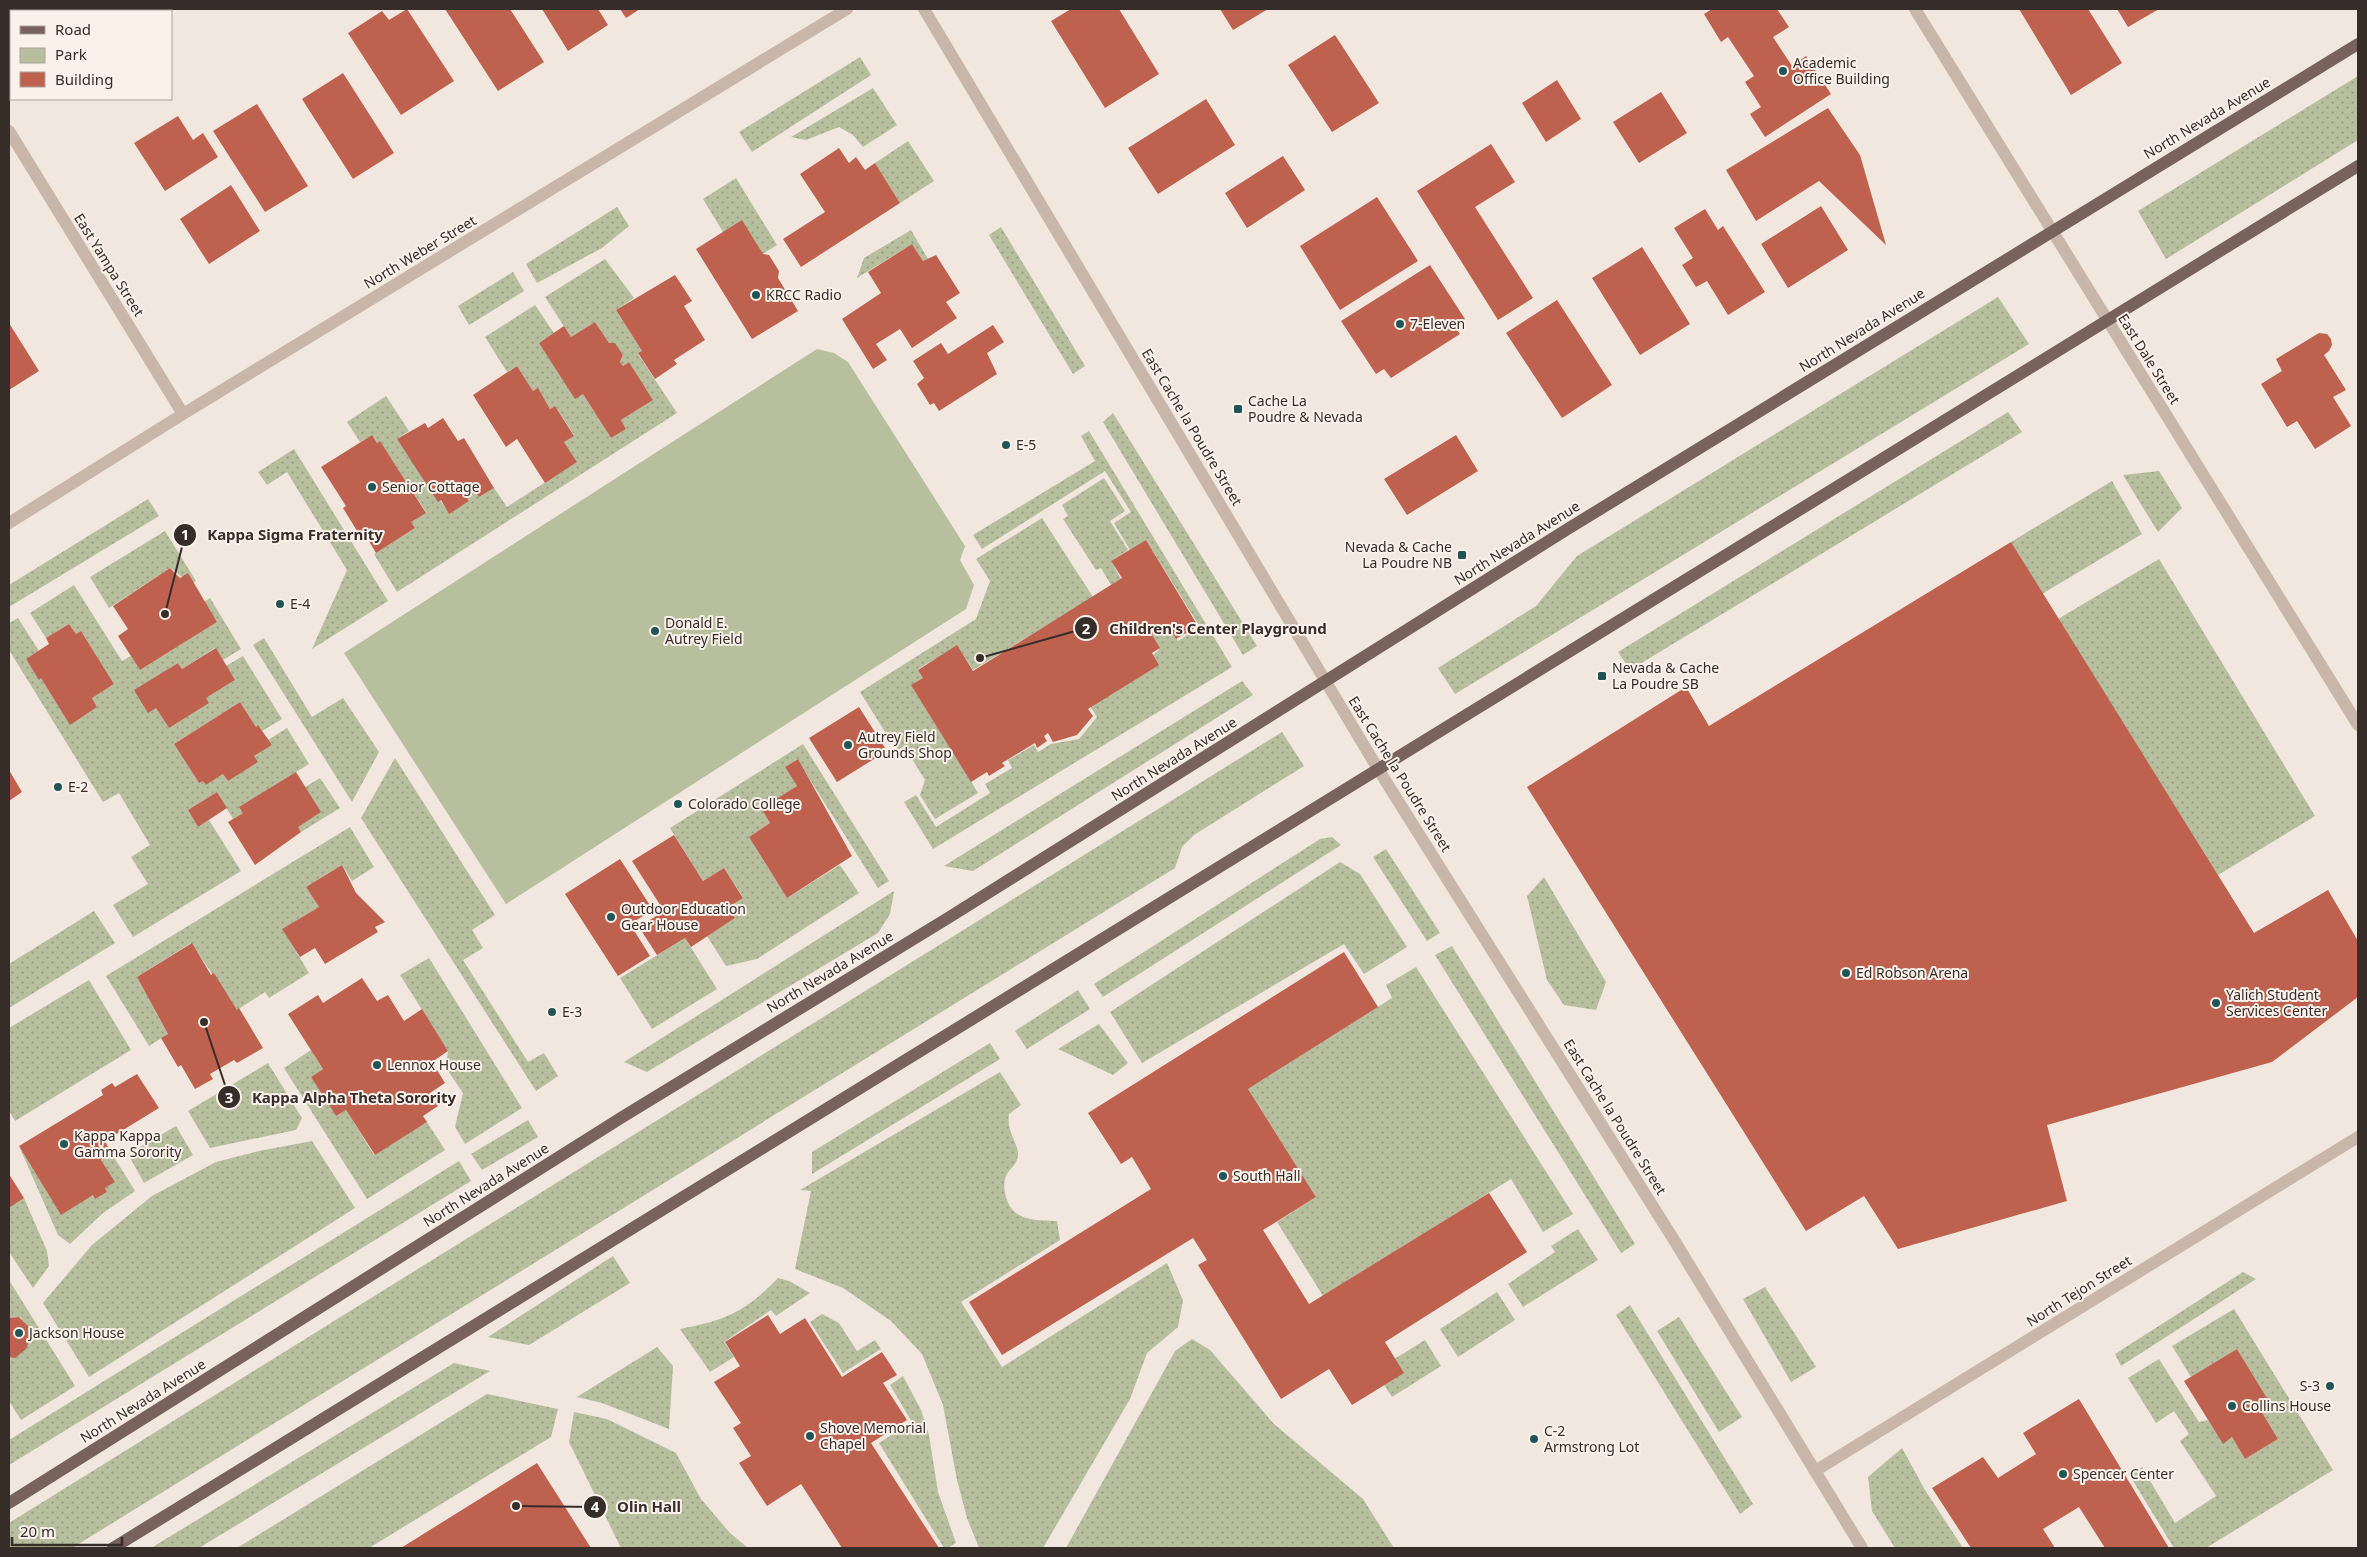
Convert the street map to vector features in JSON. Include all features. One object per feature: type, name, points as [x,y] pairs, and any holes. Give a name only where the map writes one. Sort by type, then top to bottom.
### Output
[{"type":"main road","name":"North Nevada Avenue","points":[[9,1503],[624,1116],[956,913],[1324,680],[2052,230],[2358,44]]},
{"type":"main road","points":[[113,1548],[2358,166]]},
{"type":"street","name":"North Weber Street","points":[[9,523],[183,414],[847,9]]},
{"type":"street","name":"East Cache la Poudre Street","points":[[924,9],[1378,769],[1674,1240],[1862,1548]]},
{"type":"street","name":"East Dale Street","points":[[1915,9],[2358,725]]},
{"type":"street","name":"East Yampa Street","points":[[9,131],[183,414]]},
{"type":"street","name":"North Tejon Street","points":[[1815,1471],[2358,1137]]},
{"type":"green space","points":[[860,57],[871,75],[752,152],[739,132]]},
{"type":"green space","points":[[2358,76],[2358,140],[2166,259],[2138,211]]},
{"type":"green space","points":[[873,88],[897,125],[863,147],[853,135],[839,127],[806,140],[791,137]]},
{"type":"green space","points":[[908,141],[934,181],[900,203],[875,163]]},
{"type":"green space","points":[[736,178],[777,245],[763,254],[723,232],[703,199]]},
{"type":"green space","points":[[617,207],[629,226],[602,248],[537,283],[526,264]]},
{"type":"green space","points":[[1001,227],[1085,366],[1073,374],[989,235]]},
{"type":"green space","points":[[911,230],[928,259],[923,261],[912,244],[857,278],[864,258]]},
{"type":"green space","points":[[605,259],[634,298],[616,310],[642,351],[638,354],[677,413],[397,592],[374,554],[415,528],[411,522],[426,512],[380,442],[377,443],[372,435],[360,442],[347,422],[386,396],[409,431],[397,439],[449,513],[469,501],[462,491],[471,485],[479,497],[494,488],[507,507],[577,462],[564,442],[574,435],[555,406],[550,409],[538,389],[533,391],[517,366],[507,372],[485,337],[535,305],[554,333],[539,343],[583,394],[611,438],[626,429],[621,420],[653,400],[629,362],[623,366],[620,362],[623,355],[615,344],[609,343],[595,322],[571,337],[545,297]]},
{"type":"green space","points":[[513,272],[524,291],[469,325],[458,306]]},
{"type":"green space","points":[[1998,297],[2029,344],[1455,694],[1438,668],[1536,606],[1577,556]]},
{"type":"green space","name":"Donald E. Autrey Field","points":[[817,349],[834,353],[848,362],[965,546],[960,560],[974,585],[966,609],[506,904],[344,653]]},
{"type":"green space","points":[[2008,412],[2022,432],[1630,670],[1618,652]]},
{"type":"green space","points":[[1113,413],[1257,646],[1243,655],[1103,422]]},
{"type":"green space","points":[[1089,431],[1232,667],[933,849],[904,802],[916,795],[936,827],[990,793],[985,784],[1012,768],[1008,760],[1034,745],[1038,752],[1051,744],[1079,739],[1097,717],[1090,706],[1159,650],[1150,636],[1168,625],[1178,641],[1200,627],[1146,540],[1130,550],[1114,523],[1131,512],[1105,471],[982,549],[973,535],[1095,461],[1081,436]]},
{"type":"green space","points":[[294,449],[388,601],[312,649],[347,570],[287,472],[267,485],[258,472]]},
{"type":"green space","points":[[2159,471],[2182,508],[2158,532],[2123,475]]},
{"type":"green space","points":[[1104,478],[1125,511],[1110,521],[1128,550],[1111,561],[1121,579],[1111,585],[1101,568],[1096,570],[1063,519],[1068,516],[1062,505]]},
{"type":"green space","points":[[2112,481],[2142,534],[2042,594],[2011,542]]},
{"type":"green space","points":[[148,499],[159,516],[9,607],[9,585]]},
{"type":"green space","points":[[1042,518],[1093,597],[973,670],[957,646],[918,669],[923,678],[912,685],[978,793],[935,819],[920,795],[925,780],[904,746],[897,751],[860,692],[976,619],[990,581],[976,559]]},
{"type":"green space","points":[[165,531],[196,581],[193,583],[183,578],[170,568],[109,608],[90,577]]},
{"type":"green space","points":[[2159,559],[2315,816],[2218,875],[2058,619]]},
{"type":"green space","points":[[74,585],[122,661],[131,656],[140,670],[217,622],[204,602],[210,598],[241,649],[223,660],[215,648],[182,669],[178,663],[135,690],[156,708],[169,728],[208,703],[206,698],[235,680],[226,666],[243,656],[282,719],[262,731],[258,726],[256,727],[240,702],[174,744],[199,783],[203,781],[206,785],[223,774],[228,781],[254,756],[272,745],[268,740],[287,728],[309,764],[240,807],[243,813],[233,819],[217,792],[188,810],[198,827],[209,820],[241,871],[133,937],[113,905],[148,884],[131,857],[150,845],[119,793],[103,802],[9,650],[9,623],[18,618],[39,651],[26,659],[39,679],[41,678],[70,724],[97,707],[92,698],[114,684],[81,631],[76,634],[69,624],[46,638],[30,613]]},
{"type":"green space","points":[[264,638],[312,717],[343,698],[379,752],[352,802],[253,645]]},
{"type":"green space","points":[[1242,681],[1253,695],[973,871],[944,866]]},
{"type":"green space","points":[[1282,732],[1304,766],[1194,835],[1182,847],[1175,868],[72,1548],[9,1548],[9,1523]]},
{"type":"green space","points":[[803,744],[889,881],[878,888],[797,759],[785,767],[797,786],[761,808],[770,823],[749,837],[787,898],[840,865],[859,893],[757,959],[726,966],[707,936],[735,918],[728,907],[743,897],[724,868],[703,881],[670,828]]},
{"type":"green space","points":[[395,758],[495,915],[472,930],[483,948],[463,960],[528,1062],[544,1053],[558,1076],[536,1091],[361,818]]},
{"type":"green space","points":[[320,778],[340,808],[301,832],[298,827],[305,787]]},
{"type":"green space","points":[[350,827],[374,867],[352,881],[342,865],[306,887],[319,907],[283,929],[309,973],[269,998],[265,992],[237,1010],[191,943],[137,977],[168,1034],[149,1046],[106,976]]},
{"type":"green space","points":[[1332,837],[1341,845],[1103,997],[1094,984],[1320,839]]},
{"type":"green space","points":[[1386,849],[1440,933],[1427,941],[1373,857]]},
{"type":"green space","points":[[1340,862],[1360,874],[1407,947],[1364,974],[1344,944],[1142,1063],[1110,1012]]},
{"type":"green space","points":[[1544,877],[1606,982],[1596,1010],[1564,1005],[1547,980],[1527,896]]},
{"type":"green space","points":[[894,891],[890,914],[878,933],[647,1072],[624,1062]]},
{"type":"green space","points":[[94,911],[115,943],[9,1008],[9,964]]},
{"type":"green space","points":[[685,938],[717,989],[652,1029],[620,978]]},
{"type":"green space","points":[[1452,946],[1635,1244],[1621,1253],[1435,955]]},
{"type":"green space","points":[[429,958],[522,1108],[465,1144],[455,1127],[463,1093],[446,1068],[448,1051],[400,975]]},
{"type":"green space","points":[[1416,967],[1573,1214],[1543,1232],[1511,1179],[1323,1296],[1277,1222],[1316,1197],[1248,1089],[1392,998],[1386,985]]},
{"type":"green space","points":[[89,980],[131,1050],[15,1121],[9,1111],[9,1028]]},
{"type":"green space","points":[[1078,990],[1090,1009],[1027,1049],[1015,1031]]},
{"type":"green space","points":[[1099,1024],[1128,1063],[1113,1075],[1058,1049]]},
{"type":"green space","points":[[990,1043],[1000,1059],[812,1174],[812,1152]]},
{"type":"green space","points":[[311,1050],[323,1069],[311,1077],[336,1116],[346,1110],[374,1155],[427,1122],[445,1150],[367,1199],[284,1068]]},
{"type":"green space","points":[[268,1063],[302,1118],[296,1130],[210,1148],[188,1111]]},
{"type":"green space","points":[[1000,1072],[1021,1105],[1009,1114],[1009,1126],[1017,1146],[1018,1155],[1005,1180],[1006,1197],[1009,1205],[1019,1215],[1033,1220],[1057,1221],[1060,1240],[961,1302],[1002,1367],[1167,1263],[1183,1300],[1178,1327],[1147,1353],[1130,1399],[1043,1548],[979,1548],[967,1518],[957,1480],[943,1405],[922,1354],[891,1321],[843,1288],[795,1269],[811,1191],[800,1190]]},
{"type":"green space","points":[[528,1120],[538,1137],[482,1170],[471,1154]]},
{"type":"green space","points":[[176,1126],[193,1155],[144,1183],[128,1154]]},
{"type":"green space","points":[[312,1141],[355,1208],[89,1377],[43,1303],[92,1245],[152,1196],[216,1162],[259,1151]]},
{"type":"green space","points":[[19,1146],[61,1214],[93,1195],[95,1199],[107,1192],[105,1188],[114,1182],[101,1160],[109,1149],[135,1191],[103,1213],[70,1244],[58,1235]]},
{"type":"green space","points":[[459,1161],[471,1181],[9,1465],[9,1440]]},
{"type":"green space","points":[[24,1198],[47,1251],[49,1266],[33,1288],[9,1252],[9,1208]]},
{"type":"green space","points":[[1578,1229],[1598,1260],[1523,1307],[1508,1284],[1555,1252],[1551,1246]]},
{"type":"green space","points":[[613,1256],[630,1283],[529,1345],[488,1337]]},
{"type":"green space","points":[[2243,1272],[2256,1279],[2121,1366],[2115,1354]]},
{"type":"green space","points":[[778,1278],[789,1281],[810,1293],[776,1316],[771,1310],[724,1342],[734,1357],[710,1372],[680,1329],[710,1322],[734,1313],[756,1299]]},
{"type":"green space","points":[[9,1280],[75,1386],[21,1420],[9,1401],[9,1357],[15,1357],[21,1353],[28,1344],[30,1334],[20,1317],[9,1318]]},
{"type":"green space","points":[[1765,1287],[1816,1367],[1791,1382],[1743,1299]]},
{"type":"green space","points":[[1497,1292],[1515,1320],[1458,1357],[1440,1329]]},
{"type":"green space","points":[[1630,1305],[1753,1504],[1740,1514],[1616,1315]]},
{"type":"green space","points":[[2234,1309],[2333,1470],[2206,1548],[2174,1548],[2130,1476],[2142,1467],[2175,1523],[2216,1496],[2180,1441],[2189,1434],[2174,1411],[2156,1423],[2128,1378],[2159,1359],[2199,1422],[2208,1420],[2223,1443],[2232,1437],[2245,1459],[2278,1439],[2260,1409],[2270,1403],[2237,1349],[2191,1377],[2172,1346]]},
{"type":"green space","points":[[822,1314],[839,1323],[857,1351],[875,1340],[881,1349],[843,1373],[810,1322]]},
{"type":"green space","points":[[1679,1317],[1742,1417],[1719,1432],[1657,1331]]},
{"type":"green space","points":[[1192,1339],[1210,1350],[1274,1424],[1363,1499],[1394,1548],[1066,1548],[1175,1351]]},
{"type":"green space","points":[[1425,1340],[1441,1366],[1392,1397],[1375,1371]]},
{"type":"green space","points":[[657,1347],[673,1366],[669,1429],[602,1403],[577,1397]]},
{"type":"green space","points":[[454,1363],[490,1371],[199,1548],[151,1548]]},
{"type":"green space","points":[[903,1376],[921,1410],[929,1435],[938,1492],[956,1543],[948,1548],[944,1548],[879,1443],[912,1422],[890,1385]]},
{"type":"green space","points":[[487,1394],[558,1409],[551,1437],[369,1548],[237,1548]]},
{"type":"green space","points":[[574,1412],[607,1419],[676,1453],[701,1499],[730,1533],[748,1548],[621,1548],[569,1442]]},
{"type":"green space","points":[[1902,1448],[1925,1490],[1963,1548],[1895,1548],[1872,1511],[1868,1477]]},
{"type":"building","points":[[129,9],[130,10],[86,10]]},
{"type":"building","points":[[407,9],[454,81],[401,115],[348,33],[382,11],[389,20]]},
{"type":"building","points":[[445,9],[510,9],[544,62],[498,91]]},
{"type":"building","points":[[542,9],[598,9],[608,25],[568,51]]},
{"type":"building","points":[[620,9],[640,9],[626,18]]},
{"type":"building","points":[[1071,9],[1119,9],[1159,74],[1105,108],[1051,21]]},
{"type":"building","points":[[1220,9],[1268,9],[1233,30]]},
{"type":"building","name":"Academic Office Building","points":[[1712,9],[1777,9],[1789,27],[1773,37],[1792,66],[1806,56],[1831,94],[1765,137],[1750,114],[1761,107],[1745,82],[1754,76],[1728,37],[1721,42],[1704,14]]},
{"type":"building","points":[[2019,9],[2088,9],[2122,63],[2071,95]]},
{"type":"building","points":[[2117,9],[2159,9],[2128,27]]},
{"type":"building","points":[[1335,35],[1379,103],[1332,132],[1288,65]]},
{"type":"building","points":[[343,73],[394,153],[353,179],[302,99]]},
{"type":"building","points":[[1557,80],[1581,119],[1546,142],[1522,103]]},
{"type":"building","points":[[1661,92],[1687,133],[1639,163],[1613,122]]},
{"type":"building","points":[[1206,99],[1235,145],[1158,194],[1128,148]]},
{"type":"building","points":[[257,104],[308,186],[265,212],[213,131]]},
{"type":"building","points":[[1828,108],[1860,155],[1886,245],[1819,181],[1756,221],[1726,170]]},
{"type":"building","points":[[178,116],[193,140],[203,133],[218,157],[165,191],[134,143]]},
{"type":"building","points":[[1491,144],[1515,182],[1475,207],[1533,298],[1498,320],[1417,191]]},
{"type":"building","points":[[839,148],[849,163],[856,157],[865,170],[875,163],[900,203],[801,267],[783,239],[825,212],[800,174]]},
{"type":"building","points":[[1283,156],[1305,190],[1247,228],[1225,193]]},
{"type":"building","points":[[231,185],[260,231],[209,264],[180,219]]},
{"type":"building","points":[[1377,197],[1418,261],[1340,310],[1300,246]]},
{"type":"building","points":[[1821,206],[1848,250],[1788,288],[1761,244]]},
{"type":"building","points":[[1705,209],[1718,230],[1723,226],[1765,292],[1728,315],[1707,281],[1696,287],[1682,265],[1693,258],[1674,228]]},
{"type":"building","name":"KRCC Radio","points":[[742,220],[763,254],[769,255],[779,271],[778,278],[798,311],[752,339],[696,249]]},
{"type":"building","points":[[912,244],[923,261],[936,255],[960,293],[946,302],[957,318],[912,348],[900,329],[876,344],[887,360],[873,369],[842,319],[881,293],[868,272]]},
{"type":"building","points":[[1642,247],[1690,324],[1640,355],[1592,278]]},
{"type":"building","name":"7-Eleven","points":[[1430,265],[1465,319],[1454,326],[1460,334],[1391,378],[1384,369],[1376,374],[1341,321]]},
{"type":"building","points":[[675,275],[692,301],[684,306],[705,340],[674,360],[677,364],[655,379],[638,353],[642,351],[616,310]]},
{"type":"building","points":[[1557,300],[1612,385],[1562,418],[1506,333]]},
{"type":"building","points":[[595,322],[609,343],[615,343],[623,355],[620,362],[623,366],[629,362],[653,400],[621,420],[626,429],[611,438],[583,394],[575,399],[539,343],[564,326],[571,337]]},
{"type":"building","points":[[9,323],[39,371],[9,390]]},
{"type":"building","points":[[993,325],[1004,342],[987,353],[997,374],[939,411],[934,403],[930,405],[917,384],[924,378],[913,361],[941,343],[948,354]]},
{"type":"building","points":[[2319,333],[2327,334],[2331,339],[2332,345],[2324,355],[2346,390],[2333,397],[2351,426],[2315,449],[2297,421],[2287,427],[2261,384],[2282,371],[2276,359]]},
{"type":"building","points":[[517,366],[533,391],[538,388],[550,409],[555,406],[574,436],[564,442],[577,462],[545,483],[517,439],[506,447],[473,395]]},
{"type":"building","name":"Senior Cottage","points":[[443,418],[458,441],[464,438],[494,488],[479,497],[471,485],[462,491],[469,501],[449,514],[441,500],[438,502],[397,439],[425,423],[428,428]]},
{"type":"building","name":"Senior Cottage","points":[[372,435],[377,443],[380,441],[426,513],[411,522],[415,528],[376,553],[363,531],[359,534],[343,508],[346,506],[321,467]]},
{"type":"building","points":[[1456,435],[1478,471],[1407,515],[1384,479]]},
{"type":"building","points":[[1146,540],[1198,626],[1176,639],[1168,625],[1152,635],[1160,648],[1152,653],[1159,665],[1088,709],[1093,716],[1077,735],[1053,742],[1048,733],[1044,736],[1047,741],[1037,748],[1035,743],[1002,763],[1005,766],[989,776],[987,772],[971,782],[911,685],[923,678],[918,670],[957,645],[973,671],[1122,578],[1111,561]]},
{"type":"building","points":[[2011,542],[2254,933],[2328,890],[2358,941],[2358,997],[2272,1062],[2047,1125],[2067,1201],[1898,1249],[1864,1196],[1806,1231],[1527,787],[1686,687],[1709,726]]},
{"type":"building","points":[[170,568],[180,578],[188,573],[217,622],[140,670],[118,636],[128,629],[113,606]]},
{"type":"building","points":[[69,624],[76,634],[81,631],[114,684],[92,698],[97,707],[70,725],[41,678],[39,680],[26,659],[49,644],[46,638]]},
{"type":"building","points":[[216,648],[235,680],[206,698],[209,703],[169,728],[156,708],[148,713],[134,690],[178,663],[182,669]]},
{"type":"building","points":[[240,702],[256,727],[258,725],[272,745],[254,756],[258,762],[228,781],[223,774],[206,785],[203,781],[199,783],[174,744]]},
{"type":"building","name":"Autrey Field Grounds Shop","points":[[859,707],[887,751],[837,782],[809,738]]},
{"type":"building","points":[[798,759],[852,856],[787,898],[749,837],[770,823],[761,808],[797,786],[785,767]]},
{"type":"building","points":[[9,770],[22,792],[9,801]]},
{"type":"building","points":[[296,772],[321,812],[298,827],[301,832],[255,865],[228,822],[243,813],[239,807]]},
{"type":"building","points":[[217,792],[227,808],[198,827],[188,810]]},
{"type":"building","points":[[674,835],[703,881],[724,868],[743,898],[728,907],[735,918],[691,947],[685,938],[657,955],[639,927],[664,911],[632,861]]},
{"type":"building","name":"Outdoor Education Gear House","points":[[620,859],[653,910],[630,924],[650,956],[618,976],[565,894]]},
{"type":"building","points":[[342,865],[356,893],[385,922],[375,927],[378,932],[325,964],[315,948],[300,957],[282,929],[319,907],[306,887]]},
{"type":"building","points":[[192,943],[211,975],[214,973],[237,1010],[239,1008],[263,1048],[237,1063],[234,1060],[210,1074],[213,1079],[195,1089],[181,1065],[178,1067],[161,1038],[168,1034],[137,977]]},
{"type":"building","name":"South Hall","points":[[1344,952],[1378,1007],[1248,1089],[1316,1197],[1263,1230],[1309,1304],[1489,1193],[1527,1252],[1385,1342],[1404,1373],[1352,1405],[1329,1369],[1281,1399],[1198,1265],[1207,1260],[1193,1238],[1002,1355],[969,1302],[1151,1189],[1132,1157],[1121,1164],[1088,1113]]},
{"type":"building","name":"Lennox House","points":[[362,978],[377,1001],[388,995],[404,1021],[422,1009],[448,1051],[432,1062],[445,1083],[430,1093],[438,1106],[423,1116],[427,1122],[375,1155],[346,1110],[336,1116],[311,1077],[323,1069],[288,1014],[318,995],[323,1003]]},
{"type":"building","name":"Kappa Kappa Gamma Sorority","points":[[137,1074],[159,1108],[105,1141],[109,1149],[101,1160],[115,1182],[105,1188],[107,1192],[95,1199],[93,1195],[61,1215],[19,1146],[103,1095],[101,1090],[112,1083],[115,1087]]},
{"type":"building","points":[[9,1174],[24,1198],[9,1208]]},
{"type":"building","name":"Shove Memorial Chapel","points":[[768,1315],[780,1334],[805,1318],[842,1377],[882,1352],[897,1375],[883,1383],[907,1420],[871,1443],[939,1548],[842,1548],[801,1484],[767,1506],[739,1463],[751,1456],[733,1428],[741,1423],[714,1382],[740,1366],[725,1342]]},
{"type":"building","name":"Jackson House","points":[[19,1317],[28,1326],[30,1339],[26,1349],[15,1358],[9,1357],[9,1318]]},
{"type":"building","name":"Collins House","points":[[2237,1349],[2270,1403],[2260,1409],[2278,1439],[2245,1459],[2232,1437],[2223,1444],[2184,1381]]},
{"type":"building","name":"Spencer Center","points":[[2079,1399],[2169,1548],[2105,1548],[2079,1507],[2043,1529],[2055,1548],[1971,1548],[1932,1488],[1983,1457],[1998,1478],[2036,1454],[2023,1433]]},
{"type":"building","points":[[537,1463],[591,1548],[401,1548]]},
{"type":"place","name":"Academic Office Building","points":[[1783,71]]},
{"type":"place","name":"KRCC Radio","points":[[756,295]]},
{"type":"place","name":"7-Eleven","points":[[1400,324]]},
{"type":"place","name":"Cache La Poudre & Nevada","points":[[1238,409]]},
{"type":"place","name":"E-5","points":[[1006,445]]},
{"type":"place","name":"Senior Cottage","points":[[372,487]]},
{"type":"place","name":"Nevada & Cache La Poudre NB","points":[[1462,555]]},
{"type":"place","name":"E-4","points":[[280,604]]},
{"type":"place","name":"Kappa Sigma Fraternity","points":[[165,614]]},
{"type":"place","name":"Donald E. Autrey Field","points":[[655,631]]},
{"type":"place","name":"Children's Center Playground","points":[[980,658]]},
{"type":"place","name":"Nevada & Cache La Poudre SB","points":[[1602,676]]},
{"type":"place","name":"Autrey Field Grounds Shop","points":[[848,745]]},
{"type":"place","name":"E-2","points":[[58,787]]},
{"type":"place","name":"Colorado College","points":[[678,804]]},
{"type":"place","name":"Outdoor Education Gear House","points":[[611,917]]},
{"type":"place","name":"Ed Robson Arena","points":[[1846,973]]},
{"type":"place","name":"Yalich Student Services Center","points":[[2216,1003]]},
{"type":"place","name":"E-3","points":[[552,1012]]},
{"type":"place","name":"Kappa Alpha Theta Sorority","points":[[204,1022]]},
{"type":"place","name":"Lennox House","points":[[377,1065]]},
{"type":"place","name":"Kappa Kappa Gamma Sorority","points":[[64,1144]]},
{"type":"place","name":"South Hall","points":[[1223,1176]]},
{"type":"place","name":"Jackson House","points":[[19,1333]]},
{"type":"place","name":"S-3","points":[[2330,1386]]},
{"type":"place","name":"Collins House","points":[[2232,1406]]},
{"type":"place","name":"Shove Memorial Chapel","points":[[810,1436]]},
{"type":"place","name":"C-2 Armstrong Lot","points":[[1534,1439]]},
{"type":"place","name":"Spencer Center","points":[[2063,1474]]},
{"type":"place","name":"Olin Hall","points":[[516,1506]]}]
